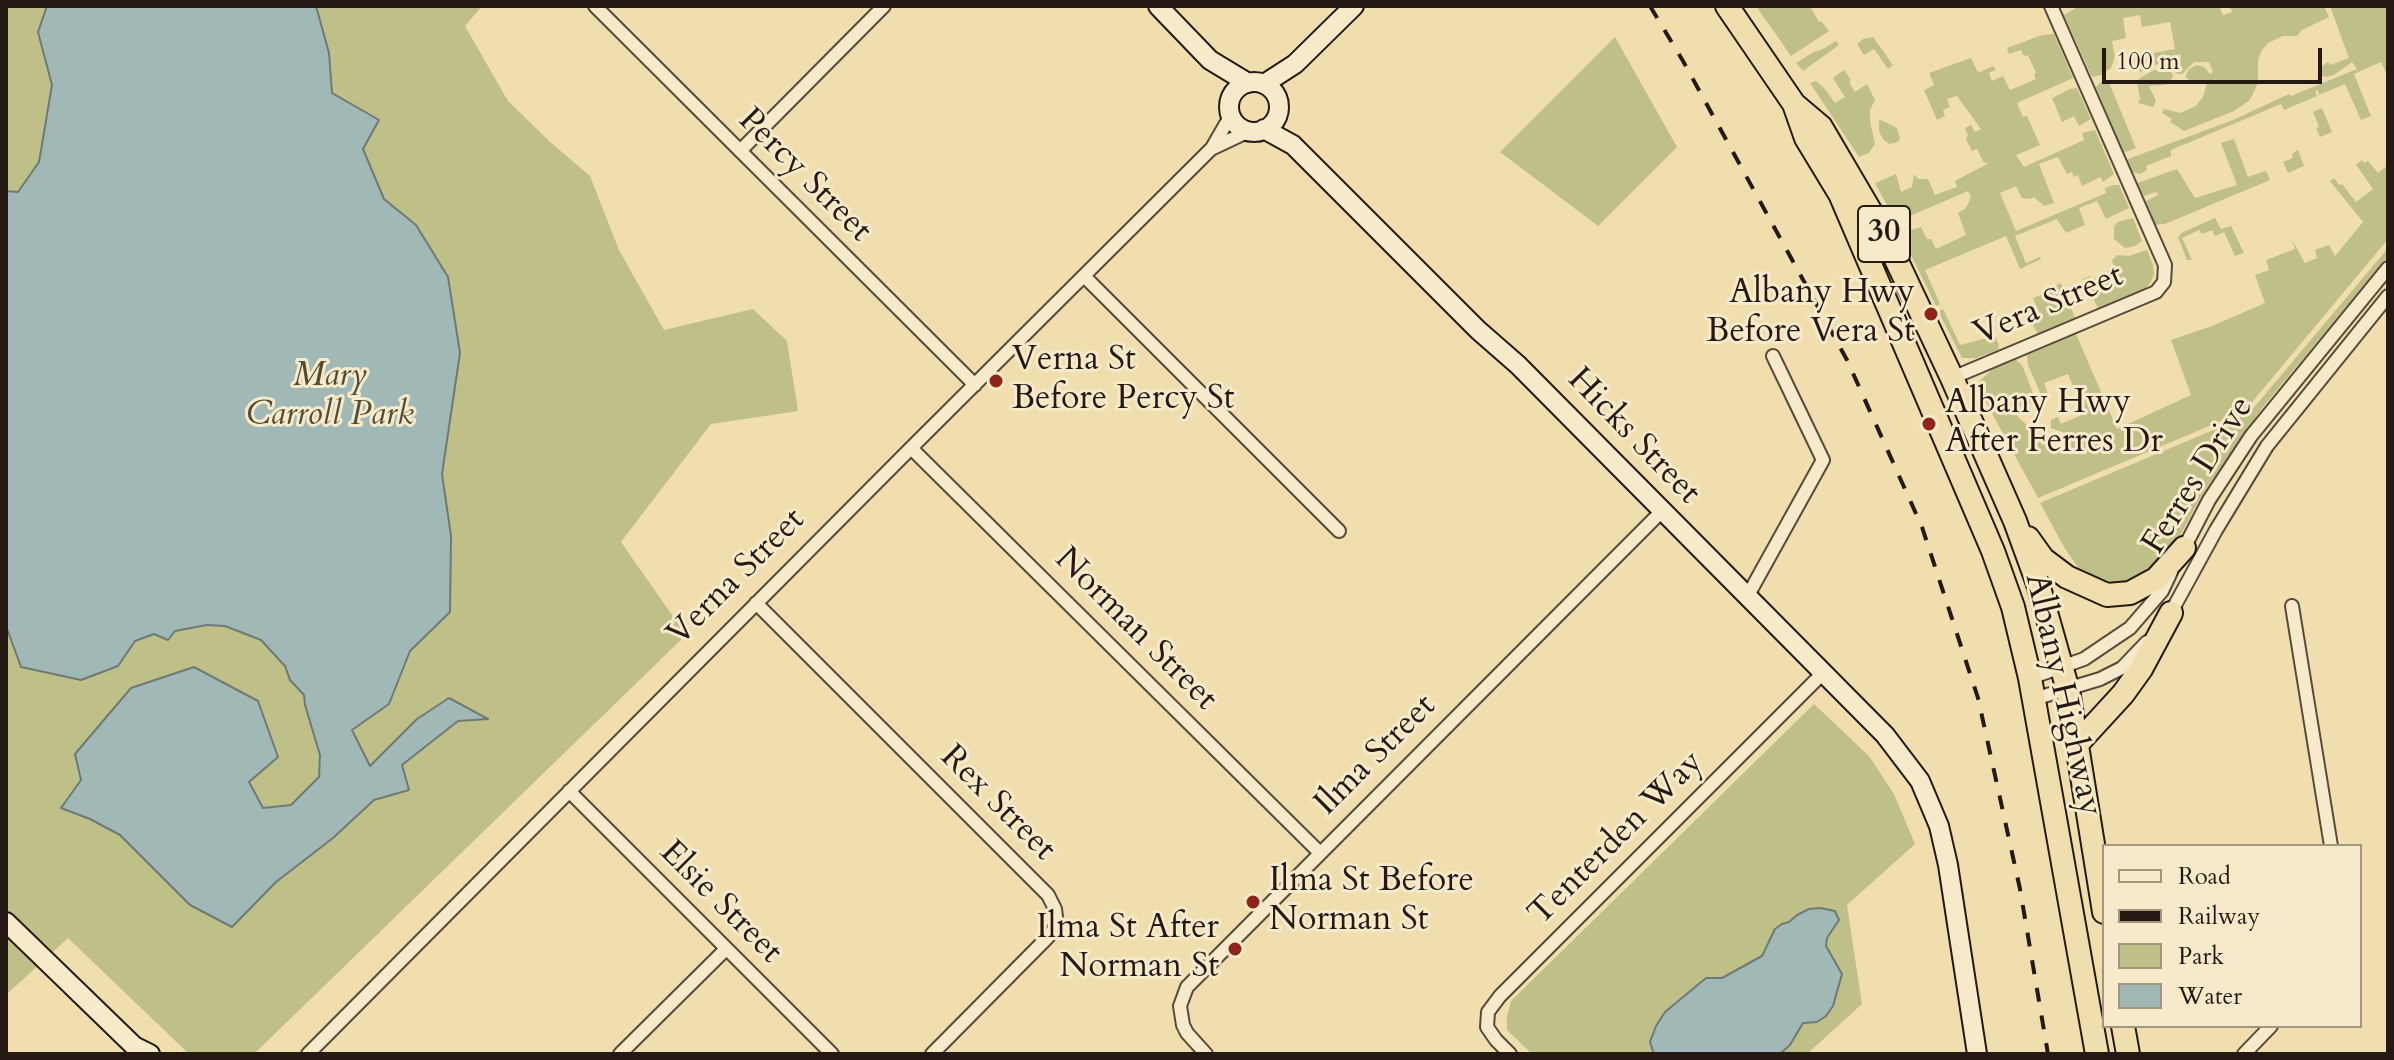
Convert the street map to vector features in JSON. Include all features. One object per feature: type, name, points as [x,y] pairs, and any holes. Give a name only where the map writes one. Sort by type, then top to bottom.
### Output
[{"type":"highway","name":"Albany Highway","points":[[1727,6],[1794,104],[1806,138],[1840,194],[1993,551],[2013,607],[2032,689],[2097,1054]]},
{"type":"highway","name":"Albany Highway","points":[[1794,104],[1821,127],[1885,236],[2015,521],[2038,584],[2068,690],[2102,899]]},
{"type":"highway","points":[[2015,521],[2043,559],[2067,577],[2107,595],[2130,593],[2156,579],[2184,548]]},
{"type":"highway","points":[[2078,743],[2123,694],[2141,669],[2171,613]]},
{"type":"highway","points":[[2123,1028],[2128,1054]]},
{"type":"street","name":"Percy Street","points":[[595,6],[975,385]]},
{"type":"street","points":[[740,151],[884,6]]},
{"type":"street","points":[[1158,6],[1210,60],[1274,91],[1278,108]]},
{"type":"street","points":[[1230,109],[1236,90],[1295,64],[1354,6]]},
{"type":"street","name":"Vera Street","points":[[1952,378],[2156,292],[2164,282],[2165,265],[2051,6]]},
{"type":"street","points":[[1210,60],[1235,123],[1257,130],[1275,120],[1295,64]]},
{"type":"street","name":"Hicks Street","points":[[1278,108],[1293,145]]},
{"type":"street","name":"Verna Street","points":[[308,1054],[1212,148],[1230,109]]},
{"type":"street","name":"Verna Street","points":[[1212,148],[1257,130]]},
{"type":"street","name":"Hicks Street","points":[[1257,130],[1293,145],[1478,330],[1518,365],[1885,735],[1920,781],[1939,826],[1948,865],[1977,1054]]},
{"type":"street","name":"Ferres Drive","points":[[2032,689],[2062,667],[2084,659],[2130,628],[2162,591],[2209,500],[2251,436],[2388,268]]},
{"type":"street","points":[[1084,276],[1339,531]]},
{"type":"street","name":"Ferres Drive","points":[[2032,689],[2068,690],[2100,679],[2122,668],[2140,651],[2171,613],[2267,446],[2388,296]]},
{"type":"street","points":[[1747,597],[1823,460],[1773,356]]},
{"type":"street","name":"Norman Street","points":[[911,448],[1320,853]]},
{"type":"street","name":"Ilma Street","points":[[1206,1054],[1183,1025],[1180,1006],[1184,992],[1661,512]]},
{"type":"street","name":"Rex Street","points":[[756,603],[1048,895],[1055,909],[1057,925],[1048,937],[932,1054]]},
{"type":"street","points":[[2292,606],[2331,844]]},
{"type":"street","name":"Tenterden Way","points":[[1510,1054],[1487,1027],[1488,1012],[1500,996],[1823,673]]},
{"type":"street","name":"Elsie Street","points":[[569,791],[832,1054]]},
{"type":"street","points":[[6,922],[141,1051]]},
{"type":"street","points":[[620,1054],[726,949]]},
{"type":"street","points":[[2244,1054],[2269,1028]]},
{"type":"green space","name":"Mary Carroll Park","points":[[6,6],[482,6],[465,26],[508,101],[590,176],[619,250],[664,330],[753,309],[787,341],[798,411],[711,424],[621,542],[686,635],[254,1054],[189,1054],[68,938],[6,995]]},
{"type":"green space","points":[[1762,6],[1810,6],[1819,22],[1829,31],[1791,56],[1758,9]]},
{"type":"green space","points":[[2079,6],[2219,6],[2223,15],[2232,12],[2230,6],[2324,6],[2329,17],[2302,30],[2297,36],[2283,36],[2268,43],[2258,60],[2258,83],[2250,100],[2234,111],[2184,131],[2162,113],[2164,109],[2180,113],[2196,106],[2203,97],[2207,83],[2193,82],[2185,77],[2189,69],[2197,65],[2210,74],[2213,72],[2209,62],[2194,62],[2178,74],[2172,71],[2172,67],[2181,58],[2180,54],[2140,72],[2134,71],[2128,54],[2141,52],[2142,55],[2175,49],[2170,22],[2142,27],[2140,15],[2123,18],[2126,38],[2112,41],[2115,57],[2111,68],[2092,77],[2064,15]]},
{"type":"green space","points":[[2330,6],[2388,6],[2388,77],[2381,62],[2354,74],[2371,116],[2361,120],[2345,84],[2319,95],[2318,90],[2315,91],[2317,96],[2284,110],[2281,104],[2171,150],[2171,156],[2146,166],[2147,170],[2140,174],[2132,172],[2128,159],[2357,69],[2352,62],[2334,75],[2317,75],[2328,62],[2330,65],[2349,58]]},
{"type":"green space","points":[[2054,34],[2073,78],[2017,103],[2023,117],[2027,116],[2040,145],[2016,155],[2024,167],[2084,140],[2082,133],[2095,130],[2114,174],[2103,182],[2100,177],[2082,186],[2078,175],[2074,177],[2072,172],[2067,174],[2058,157],[2039,164],[2054,203],[2044,206],[2034,197],[2022,198],[2016,186],[2000,193],[2016,231],[2106,193],[2105,188],[2113,185],[2119,185],[2129,208],[2106,219],[2097,201],[2079,208],[2085,225],[2066,233],[2057,219],[2015,236],[2026,263],[2041,259],[2020,269],[2006,236],[1925,270],[1940,304],[1936,306],[1903,239],[1908,231],[1921,227],[1936,249],[1966,235],[1958,213],[1966,208],[1971,197],[1968,191],[1896,222],[1875,183],[1896,174],[1901,192],[1912,187],[1914,174],[1918,179],[1928,179],[1935,195],[1957,187],[1955,181],[1987,164],[1977,149],[1972,151],[1967,141],[1965,128],[1971,125],[1975,132],[1981,129],[1957,96],[1947,99],[1950,107],[1943,110],[1945,116],[1937,120],[1924,90],[1934,85],[1929,73],[1971,58],[1978,73],[1993,66],[1996,70],[1989,73],[1992,81],[2003,76],[2010,90],[2036,79],[2036,73],[2028,55],[2024,56],[2021,50],[2009,54],[2007,48],[2042,35]]},
{"type":"green space","points":[[1615,37],[1677,147],[1598,226],[1500,152]]},
{"type":"green space","points":[[1873,37],[1893,65],[1888,69],[1874,49],[1864,55],[1857,44]]},
{"type":"green space","points":[[1836,41],[1839,45],[1803,71],[1796,63],[1814,52]]},
{"type":"green space","points":[[1844,70],[1855,92],[1867,84],[1875,100],[1870,110],[1870,122],[1875,144],[1869,153],[1859,157],[1810,83],[1816,81],[1835,103],[1845,97],[1833,78]]},
{"type":"green space","points":[[2154,70],[2171,71],[2171,80],[2165,85],[2149,86],[2156,101],[2153,107],[2138,103],[2137,83],[2140,78]]},
{"type":"green space","points":[[2108,80],[2136,148],[2129,151],[2123,152],[2096,87]]},
{"type":"green space","points":[[2077,88],[2091,119],[2079,126],[2074,116],[2062,122],[2052,98]]},
{"type":"green space","points":[[2322,108],[2332,132],[2320,137],[2313,112]]},
{"type":"green space","points":[[1881,120],[1897,128],[1898,142],[1889,144],[1883,139],[1879,131]]},
{"type":"green space","points":[[2234,139],[2248,177],[2266,171],[2270,180],[2165,224],[2155,225],[2146,201],[2158,195],[2156,192],[2144,196],[2137,183],[2177,169],[2195,198],[2237,185],[2221,143]]},
{"type":"green space","points":[[2298,150],[2304,166],[2288,173],[2283,162],[2293,158],[2292,154]]},
{"type":"green space","points":[[2362,160],[2364,163],[2368,161],[2378,173],[2388,165],[2388,239],[2248,407],[2038,498],[1976,384],[1995,367],[2015,359],[2022,365],[2036,401],[2012,411],[2049,446],[2062,446],[2065,433],[2051,428],[2051,420],[2058,417],[2061,424],[2084,414],[2068,374],[2044,383],[2048,394],[2042,397],[2028,365],[2027,355],[2076,334],[2117,429],[2191,395],[2171,340],[2265,303],[2255,275],[2269,270],[2266,260],[2295,249],[2292,240],[2305,263],[2317,258],[2315,250],[2329,245],[2335,256],[2363,222],[2330,181],[2334,178],[2339,185],[2342,184],[2356,202],[2373,189],[2356,165]]},
{"type":"green space","points":[[2133,218],[2142,241],[2125,248],[2114,239],[2114,226]]},
{"type":"green space","points":[[2215,218],[2221,229],[2231,226],[2244,253],[2235,256],[2224,232],[2215,236],[2212,230],[2202,234],[2199,230],[2182,238],[2192,260],[2187,260],[2178,237]]},
{"type":"green space","points":[[2388,248],[2388,256],[2263,407],[2203,493],[2178,539],[2152,572],[2116,589],[2079,575],[2079,569],[2040,503],[2223,426],[2251,411]]},
{"type":"green space","points":[[2147,250],[2153,265],[2151,282],[2145,289],[2098,308],[2083,279],[2090,276],[2092,280],[2114,268],[2112,260],[2117,255],[2129,256]]},
{"type":"green space","points":[[2061,283],[2075,318],[2038,334],[2030,321],[2041,317],[2033,298]]},
{"type":"green space","points":[[1943,309],[1960,345],[1995,336],[1998,350],[1976,358],[1962,358],[1938,311]]},
{"type":"green space","points":[[1814,704],[1869,756],[1894,794],[1915,844],[1847,905],[1862,1004],[1807,1054],[1532,1054],[1507,1030],[1511,1001]]},
{"type":"water","points":[[47,6],[316,6],[329,53],[332,93],[379,120],[363,149],[384,199],[416,225],[448,277],[460,353],[442,474],[451,536],[450,612],[410,651],[389,704],[352,730],[370,766],[417,719],[449,698],[488,719],[458,721],[402,765],[409,790],[374,800],[333,838],[276,882],[232,927],[190,905],[120,835],[61,808],[81,780],[75,754],[131,688],[194,667],[258,701],[278,757],[249,782],[263,808],[291,805],[319,777],[320,755],[304,695],[290,680],[285,666],[261,640],[225,626],[207,625],[175,631],[168,640],[154,634],[135,641],[118,666],[81,680],[21,667],[6,626],[6,191],[18,192],[39,162],[52,85],[38,32]]},
{"type":"water","points":[[1809,909],[1835,911],[1839,920],[1827,938],[1826,946],[1842,974],[1833,1006],[1826,1016],[1817,1022],[1803,1023],[1790,1045],[1780,1054],[1654,1054],[1650,1042],[1665,1012],[1706,978],[1722,978],[1762,956],[1775,929],[1782,924]]},
{"type":"railway","points":[[1650,6],[1847,360],[1922,527],[1978,698],[2020,889],[2048,1054]]},
{"type":"place","name":"Albany Hwy Before Vera St","points":[[1931,314]]},
{"type":"place","name":"Verna St Before Percy St","points":[[996,381]]},
{"type":"place","name":"Albany Hwy After Ferres Dr","points":[[1929,424]]},
{"type":"place","name":"Ilma St Before Norman St","points":[[1253,902]]},
{"type":"place","name":"Ilma St After Norman St","points":[[1235,949]]}]
